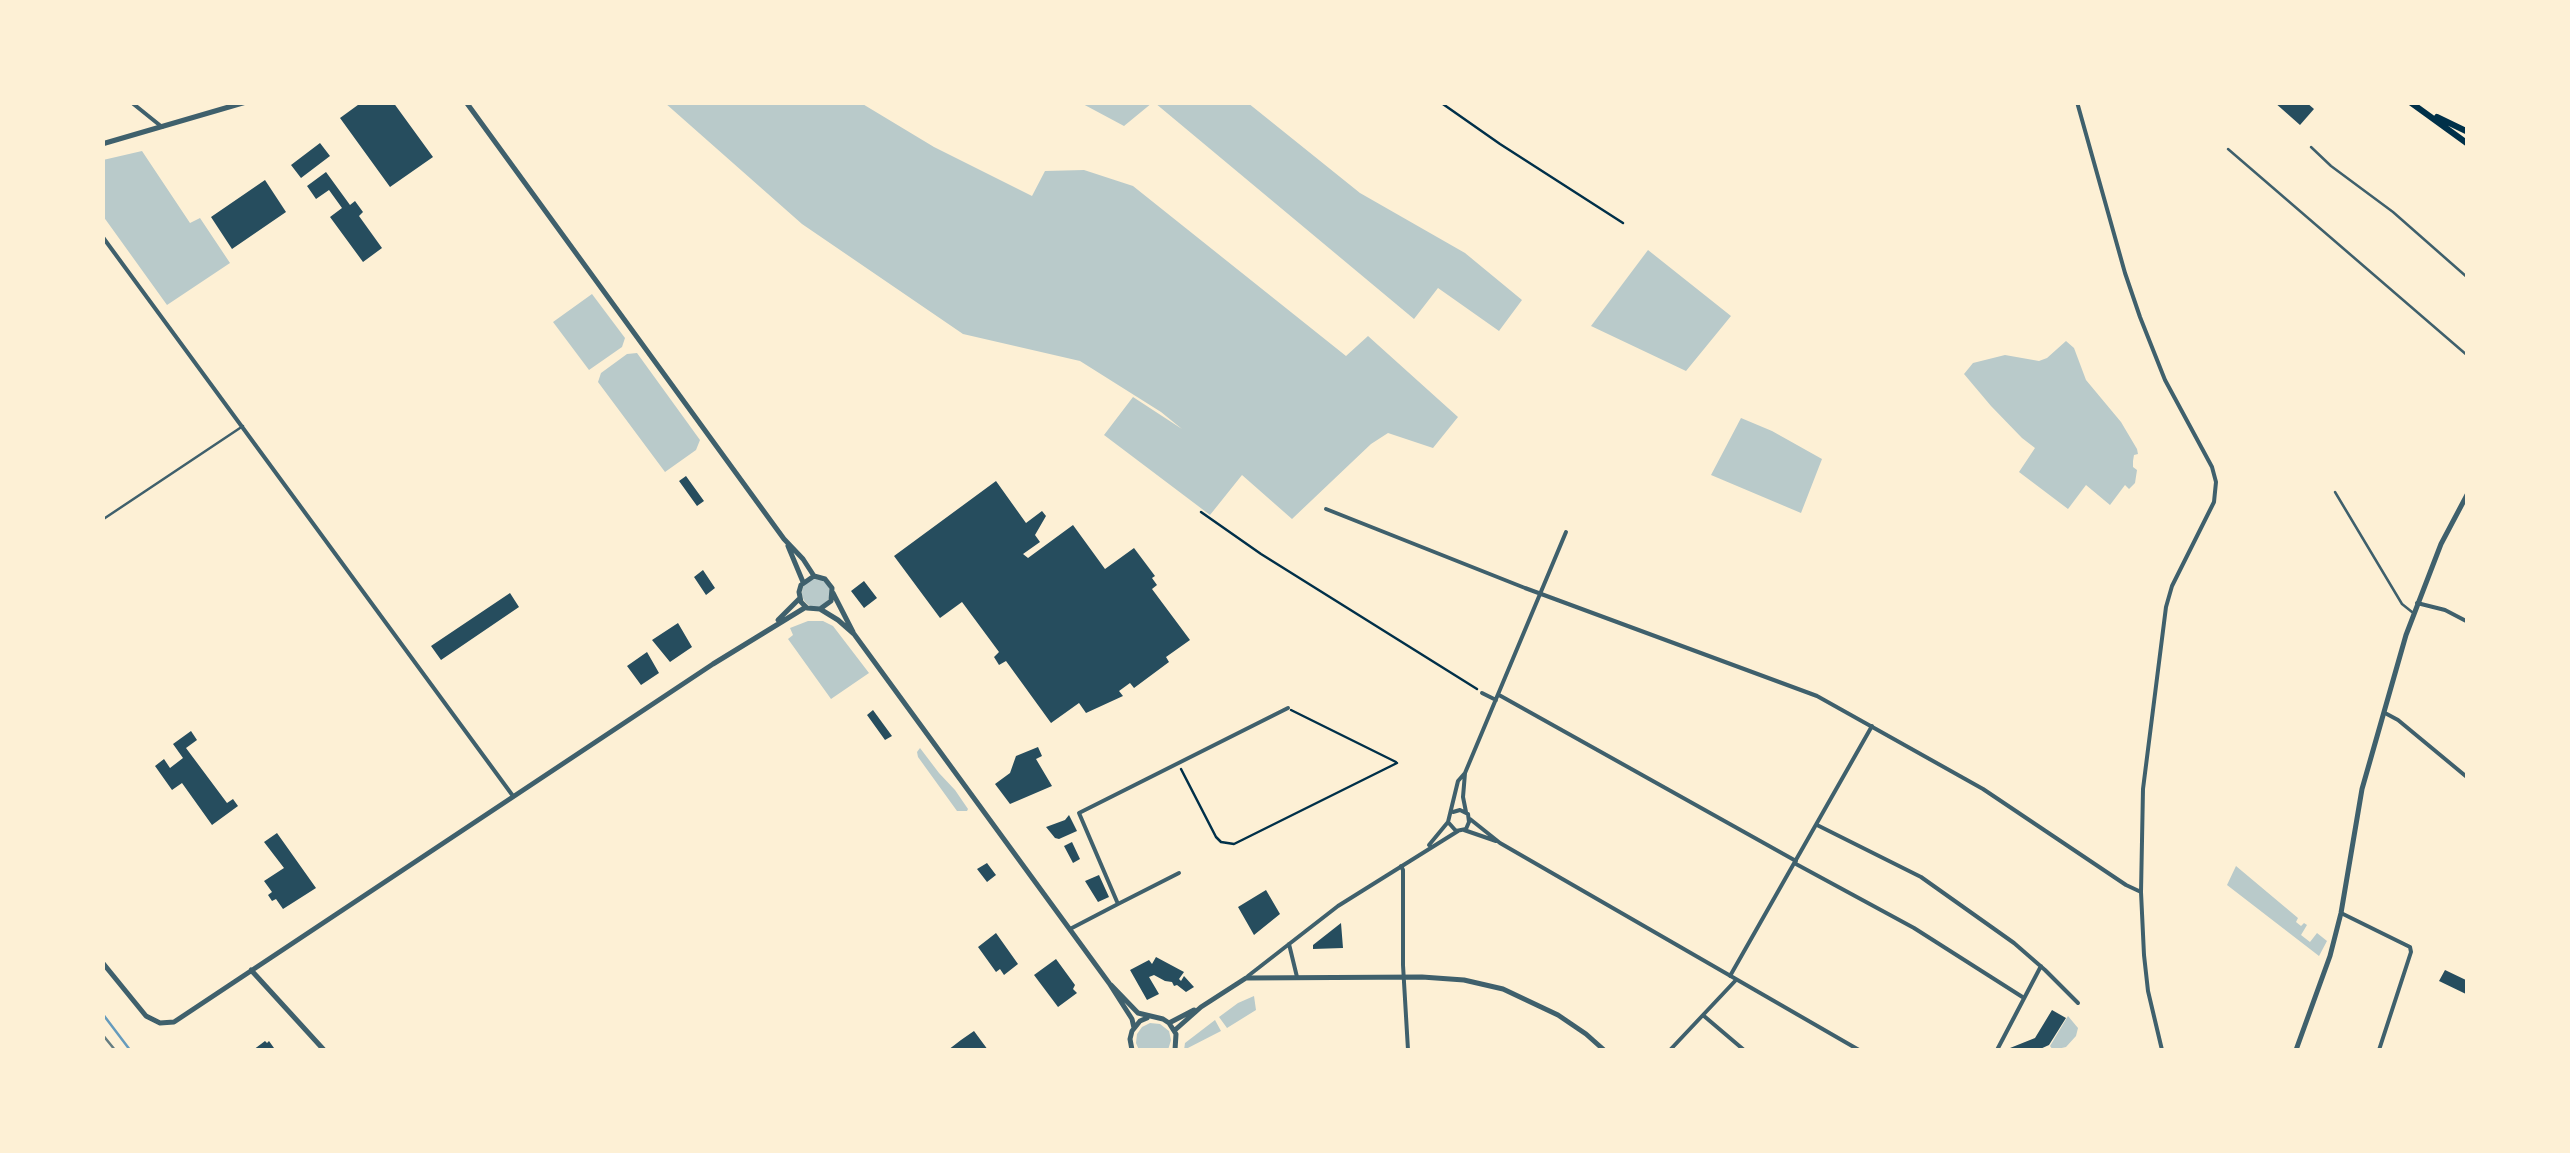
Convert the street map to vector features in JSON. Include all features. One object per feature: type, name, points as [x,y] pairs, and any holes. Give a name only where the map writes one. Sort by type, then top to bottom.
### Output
[{"type":"main road","points":[[2410,102],[2468,144]]},
{"type":"main road","points":[[2428,114],[2468,132]]},
{"type":"street","points":[[131,102],[162,128]]},
{"type":"street","points":[[102,144],[246,102]]},
{"type":"street","points":[[466,102],[784,539],[814,576],[827,580],[854,634],[1109,983],[1134,1028]]},
{"type":"street","points":[[2077,102],[2134,300],[2165,380],[2209,460],[2216,482],[2214,502],[2172,586],[2166,607],[2143,789],[2141,892],[2146,977],[2162,1050]]},
{"type":"street","points":[[102,236],[513,796]]},
{"type":"street","points":[[2296,1050],[2330,956],[2362,790],[2417,603],[2441,544],[2468,493]]},
{"type":"street","points":[[1326,509],[1817,696],[1983,789],[2141,892]]},
{"type":"street","points":[[1566,532],[1465,773],[1466,812],[1500,842],[1859,1050]]},
{"type":"street","points":[[784,539],[803,582]]},
{"type":"street","points":[[806,607],[798,592],[803,582],[814,576]]},
{"type":"street","points":[[820,610],[833,593]]},
{"type":"street","points":[[773,625],[800,598]]},
{"type":"street","points":[[2417,603],[2445,610],[2468,622]]},
{"type":"street","points":[[102,962],[146,1016],[164,1024],[182,1016],[773,625],[806,607],[838,620],[854,634]]},
{"type":"street","points":[[1482,692],[1924,934],[2024,998]]},
{"type":"street","points":[[1118,904],[1079,813],[1288,708]]},
{"type":"street","points":[[2384,713],[2398,720],[2468,778]]},
{"type":"street","points":[[1670,1050],[1704,1016],[1733,978],[1872,726]]},
{"type":"street","points":[[1424,851],[1448,822],[1458,781],[1465,773]]},
{"type":"street","points":[[1453,812],[1466,812]]},
{"type":"street","points":[[1169,1023],[1246,978],[1338,906],[1461,830],[1470,819]]},
{"type":"street","points":[[1448,822],[1451,828],[1500,842]]},
{"type":"street","points":[[1816,825],[1921,877],[2041,966],[2078,1004]]},
{"type":"street","points":[[1400,866],[1404,870],[1408,1050]]},
{"type":"street","points":[[1070,929],[1179,873]]},
{"type":"street","points":[[2341,913],[2410,948],[2379,1050]]},
{"type":"street","points":[[1289,944],[1297,977]]},
{"type":"street","points":[[1998,1050],[2041,966]]},
{"type":"street","points":[[251,970],[324,1050]]},
{"type":"street","points":[[1246,978],[1464,980],[1503,990],[1558,1014],[1604,1050]]},
{"type":"street","points":[[1109,983],[1138,1013],[1169,1023],[1177,1038],[1175,1050]]},
{"type":"street","points":[[1175,1030],[1201,1006]]},
{"type":"street","points":[[1704,1016],[1744,1050]]},
{"type":"street","points":[[1132,1050],[1134,1028],[1150,1017]]},
{"type":"lane","points":[[2311,147],[2394,212],[2468,278]]},
{"type":"lane","points":[[2228,149],[2468,356]]},
{"type":"lane","points":[[102,520],[243,426]]},
{"type":"lane","points":[[2334,492],[2402,604],[2414,613]]},
{"type":"path","points":[[1440,102],[1623,223]]},
{"type":"path","points":[[1202,512],[1261,554],[1482,692]]},
{"type":"path","points":[[1177,762],[1216,837],[1234,844],[1397,763],[1288,708]]},
{"type":"shaded area","points":[[665,103],[861,103],[934,147],[1032,196],[1045,171],[1084,170],[1133,186],[1346,356],[1368,336],[1458,417],[1433,448],[1388,433],[1371,444],[1292,519],[1242,475],[1210,515],[1104,435],[1133,397],[1182,429],[1161,412],[1080,361],[963,334],[802,224]]},
{"type":"shaded area","points":[[1081,103],[1152,103],[1124,126]]},
{"type":"shaded area","points":[[1155,103],[1248,103],[1360,193],[1465,253],[1522,300],[1499,331],[1438,288],[1414,319]]},
{"type":"shaded area","points":[[142,151],[190,223],[200,218],[230,263],[167,305],[103,216],[103,160]]},
{"type":"shaded area","points":[[1648,250],[1731,316],[1686,371],[1591,326]]},
{"type":"shaded area","points":[[592,294],[625,338],[622,347],[589,370],[553,322]]},
{"type":"shaded area","points":[[2066,341],[2074,348],[2086,380],[2121,422],[2137,449],[2133,461],[2137,470],[2135,483],[2129,489],[2125,485],[2110,505],[2086,485],[2068,509],[2019,472],[2035,448],[1964,374],[1973,363],[2005,355],[2039,361]]},
{"type":"shaded area","points":[[637,353],[700,440],[696,450],[665,472],[598,382],[601,373],[627,354]]},
{"type":"shaded area","points":[[1741,418],[1822,459],[1801,513],[1711,475]]},
{"type":"shaded area","points":[[816,579],[826,583],[830,593],[826,603],[816,607],[806,603],[802,593],[806,583]]},
{"type":"shaded area","points":[[808,621],[833,626],[869,673],[831,699],[788,639],[793,635],[790,628]]},
{"type":"shaded area","points":[[920,748],[967,811],[957,811],[918,757]]},
{"type":"shaded area","points":[[2236,866],[2298,918],[2296,922],[2307,925],[2301,935],[2310,942],[2317,933],[2327,941],[2319,956],[2227,885]]},
{"type":"shaded area","points":[[1254,996],[1256,1010],[1227,1028],[1219,1017]]},
{"type":"shaded area","points":[[2068,1016],[2078,1028],[2076,1036],[2066,1047],[2053,1050],[2050,1046]]},
{"type":"shaded area","points":[[1215,1020],[1221,1031],[1184,1050],[1185,1043]]},
{"type":"shaded area","points":[[1150,1023],[1169,1031],[1168,1050],[1139,1050],[1137,1034]]},
{"type":"building","points":[[362,102],[393,102],[433,157],[390,187],[340,118]]},
{"type":"building","points":[[2274,102],[2306,102],[2314,109],[2300,125]]},
{"type":"building","points":[[320,143],[330,156],[301,178],[291,165]]},
{"type":"building","points":[[326,172],[350,205],[355,201],[363,212],[359,216],[382,248],[363,262],[330,217],[342,208],[329,190],[316,199],[307,186]]},
{"type":"building","points":[[265,180],[286,212],[232,249],[211,217]]},
{"type":"building","points":[[686,476],[704,501],[697,506],[679,481]]},
{"type":"building","points":[[996,481],[1026,523],[1042,511],[1046,516],[1035,535],[1040,542],[1023,554],[1028,558],[1073,525],[1105,569],[1134,548],[1155,576],[1152,578],[1157,585],[1152,589],[1190,640],[1166,657],[1169,662],[1134,688],[1130,683],[1119,691],[1123,696],[1086,713],[1079,703],[1051,723],[1006,661],[999,665],[994,657],[999,652],[962,602],[940,618],[894,556]]},
{"type":"building","points":[[703,570],[715,588],[706,595],[694,577]]},
{"type":"building","points":[[864,581],[877,598],[864,608],[851,591]]},
{"type":"building","points":[[510,593],[519,607],[441,660],[431,646]]},
{"type":"building","points":[[678,623],[692,647],[670,662],[652,640]]},
{"type":"building","points":[[647,652],[659,673],[641,685],[627,666]]},
{"type":"building","points":[[873,710],[892,736],[885,740],[867,715]]},
{"type":"building","points":[[191,731],[197,740],[186,748],[227,803],[233,799],[238,806],[212,825],[182,783],[172,790],[155,766],[164,759],[170,768],[183,758],[173,744]]},
{"type":"building","points":[[1038,747],[1042,756],[1036,759],[1052,786],[1010,804],[995,784],[1010,773],[1016,756]]},
{"type":"building","points":[[1069,815],[1077,831],[1055,838],[1046,827]]},
{"type":"building","points":[[277,833],[316,888],[283,909],[276,899],[272,901],[268,895],[272,892],[264,881],[284,868],[264,842]]},
{"type":"building","points":[[1072,842],[1080,859],[1073,863],[1064,846]]},
{"type":"building","points":[[987,863],[996,875],[987,882],[977,869]]},
{"type":"building","points":[[1099,875],[1109,897],[1098,902],[1085,881]]},
{"type":"building","points":[[1266,890],[1280,914],[1254,935],[1238,907]]},
{"type":"building","points":[[1341,923],[1343,948],[1313,949],[1313,945]]},
{"type":"building","points":[[996,933],[1018,964],[1004,975],[1000,969],[996,972],[978,947]]},
{"type":"building","points":[[1156,957],[1184,972],[1179,979],[1184,976],[1194,987],[1186,992],[1154,975],[1149,977],[1159,994],[1147,1000],[1130,970],[1149,960],[1152,964]]},
{"type":"building","points":[[1056,959],[1077,993],[1058,1007],[1034,975]]},
{"type":"building","points":[[2445,970],[2468,981],[2468,995],[2439,981]]},
{"type":"building","points":[[2052,1010],[2066,1018],[2049,1045],[2038,1050],[2005,1050],[2035,1038]]},
{"type":"building","points":[[974,1031],[988,1050],[948,1050],[961,1040]]},
{"type":"building","points":[[265,1041],[274,1048],[253,1050]]},
{"type":"waterway","points":[[102,1013],[130,1050]]},
{"type":"railway","points":[[102,1034],[115,1050]]}]
